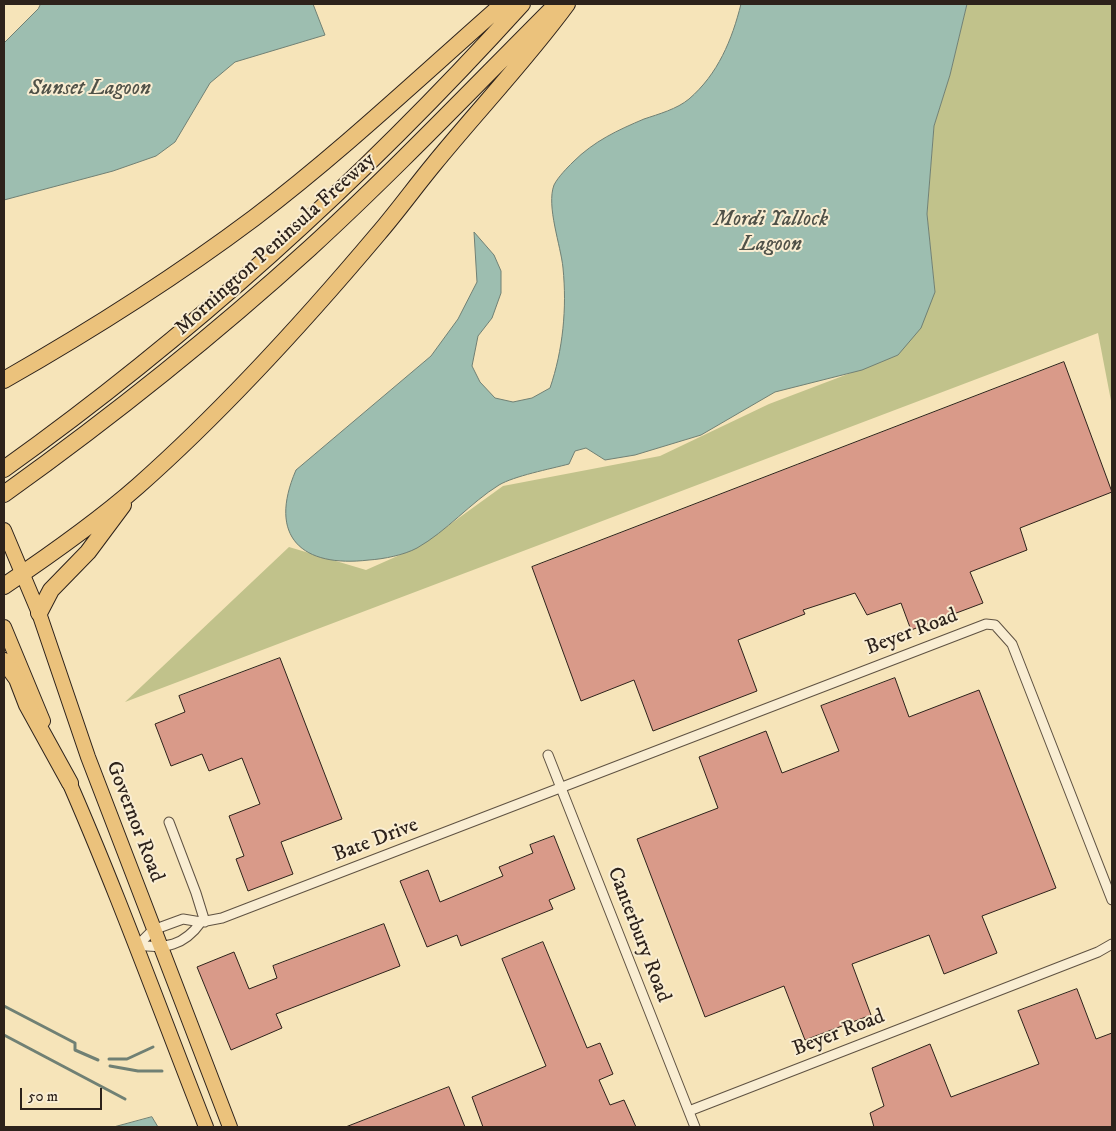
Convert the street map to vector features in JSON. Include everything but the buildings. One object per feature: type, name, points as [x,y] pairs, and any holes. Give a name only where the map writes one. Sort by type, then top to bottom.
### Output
[{"type":"highway","points":[[4,380],[123,308],[191,264],[255,217],[318,166],[503,4]]},
{"type":"highway","name":"Mornington Peninsula Freeway","points":[[4,468],[192,323],[300,228],[395,139],[522,4]]},
{"type":"highway","name":"Mornington Peninsula Freeway","points":[[4,494],[106,420],[309,249],[412,150],[557,4]]},
{"type":"highway","points":[[4,586],[64,545],[136,488],[216,412],[321,301],[543,36],[567,4]]},
{"type":"highway","points":[[39,613],[51,590],[88,552],[136,488]]},
{"type":"highway","points":[[4,661],[17,679],[27,705],[70,783]]},
{"type":"main road","name":"Governor Road","points":[[4,530],[39,613],[88,757],[230,1127]]},
{"type":"main road","name":"Governor Road","points":[[4,627],[96,841],[138,945],[206,1127]]},
{"type":"street","name":"Beyer Road","points":[[562,788],[979,626],[995,624],[1012,644],[1112,900]]},
{"type":"street","name":"Canterbury Road","points":[[548,755],[695,1127]]},
{"type":"street","name":"Bate Drive","points":[[138,945],[153,930],[183,919],[203,922],[222,918],[562,788]]},
{"type":"street","points":[[138,945],[160,948],[191,937],[203,922],[196,893],[169,822]]},
{"type":"street","name":"Beyer Road","points":[[689,1111],[1098,952],[1112,944]]},
{"type":"green space","points":[[967,4],[1112,4],[1112,406],[1098,333],[125,702],[289,547],[366,570],[420,546],[503,486],[660,456],[769,404],[898,355],[935,292],[927,214],[934,126],[950,75]]},
{"type":"water","name":"Sunset Lagoon","points":[[41,4],[313,4],[325,35],[235,62],[210,83],[175,142],[156,156],[113,171],[4,200],[4,43]]},
{"type":"water","name":"Mordi Yallock Lagoon","points":[[741,4],[967,4],[950,75],[934,126],[927,214],[935,292],[921,328],[898,355],[862,370],[775,392],[701,435],[635,455],[605,460],[586,448],[575,451],[569,464],[523,476],[499,485],[428,541],[406,553],[381,559],[345,561],[325,559],[309,553],[296,543],[289,530],[286,513],[288,493],[296,470],[431,356],[458,319],[477,282],[474,232],[494,255],[501,271],[501,293],[492,318],[478,336],[472,366],[480,382],[495,398],[513,402],[532,398],[550,388],[561,344],[564,314],[563,268],[552,204],[554,185],[573,162],[598,142],[634,123],[679,106],[689,99],[708,79],[716,67],[733,31]]},
{"type":"water","points":[[152,1117],[158,1127],[114,1127]]},
{"type":"waterway","points":[[4,1006],[75,1043],[75,1050],[98,1060]]},
{"type":"waterway","points":[[4,1035],[125,1099]]},
{"type":"waterway","points":[[109,1059],[127,1059],[153,1047]]},
{"type":"waterway","points":[[110,1066],[138,1071],[162,1071]]}]
